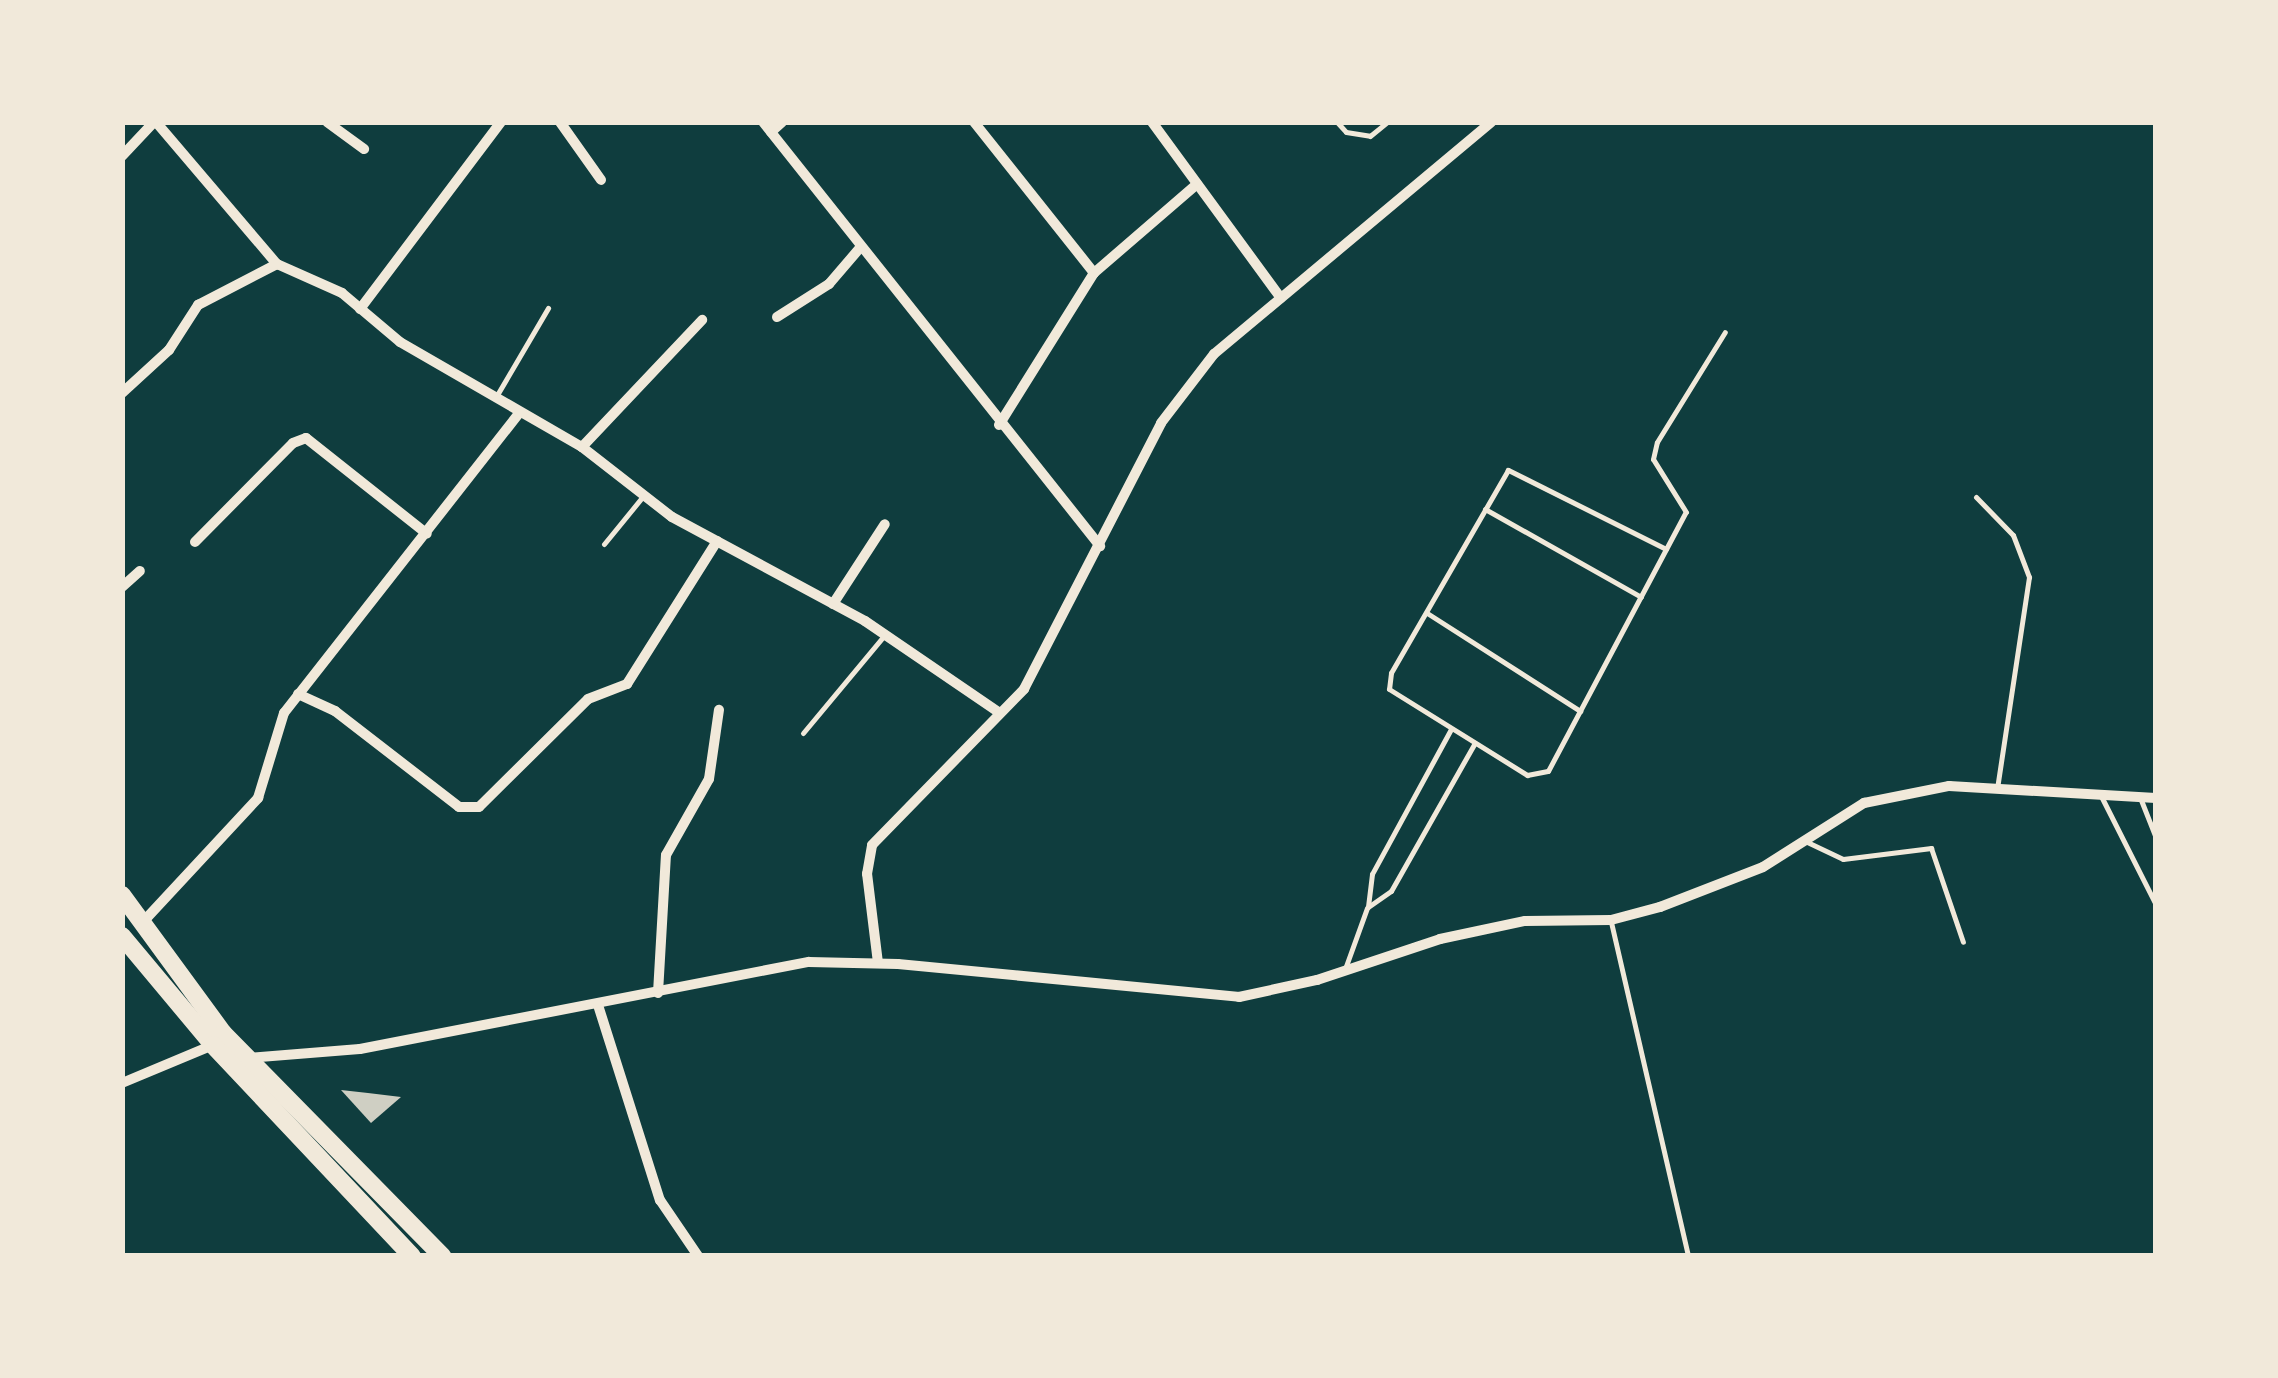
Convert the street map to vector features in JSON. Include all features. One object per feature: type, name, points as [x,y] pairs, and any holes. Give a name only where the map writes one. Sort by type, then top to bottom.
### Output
[{"type":"main road","points":[[122,895],[242,1063],[412,1256]]},
{"type":"main road","points":[[123,939],[213,1045],[242,1063],[442,1256]]},
{"type":"street","points":[[122,156],[155,122],[277,264],[342,292],[400,342],[582,447],[644,495],[716,541],[885,634],[1000,713]]},
{"type":"street","points":[[327,122],[364,149]]},
{"type":"street","points":[[360,309],[501,122]]},
{"type":"street","points":[[560,122],[600,180]]},
{"type":"street","points":[[782,122],[767,128],[998,425],[1100,546]]},
{"type":"street","points":[[974,122],[1094,272]]},
{"type":"street","points":[[1152,122],[1281,298]]},
{"type":"street","points":[[878,963],[867,874],[872,845],[1024,689],[1161,423],[1214,354],[1491,122]]},
{"type":"street","points":[[998,425],[1094,272],[1198,184]]},
{"type":"street","points":[[777,316],[829,284],[859,249]]},
{"type":"street","points":[[122,392],[170,350],[198,305],[277,264]]},
{"type":"street","points":[[582,447],[702,320]]},
{"type":"street","points":[[142,924],[258,798],[284,713],[520,412]]},
{"type":"street","points":[[196,542],[293,443],[306,438],[426,534]]},
{"type":"street","points":[[834,604],[885,524]]},
{"type":"street","points":[[298,694],[335,711],[433,788],[473,809],[588,699],[627,684],[716,541]]},
{"type":"street","points":[[122,587],[140,572]]},
{"type":"street","points":[[658,993],[666,855],[709,778],[719,710]]},
{"type":"street","points":[[242,1063],[360,1049],[810,962],[878,963],[1238,997],[1317,980],[1346,966],[1525,921],[1611,920],[1724,887],[1864,803],[1949,786],[2156,798]]},
{"type":"street","points":[[598,1005],[660,1200],[698,1256]]},
{"type":"street","points":[[122,1083],[213,1045]]},
{"type":"lane","points":[[1338,122],[1346,132],[1370,136],[1387,122]]},
{"type":"lane","points":[[496,397],[548,308]]},
{"type":"lane","points":[[1666,549],[1508,470],[1391,672],[1389,689],[1474,744],[1539,777],[1548,772],[1686,512],[1654,459],[1657,442],[1725,332]]},
{"type":"lane","points":[[604,544],[644,495]]},
{"type":"lane","points":[[1976,498],[2013,535],[2029,576],[1997,788]]},
{"type":"lane","points":[[1485,509],[1641,597]]},
{"type":"lane","points":[[1426,612],[1580,712]]},
{"type":"lane","points":[[802,733],[885,634]]},
{"type":"lane","points":[[1346,966],[1368,907],[1372,874],[1451,729]]},
{"type":"lane","points":[[1368,907],[1390,891],[1474,744]]},
{"type":"lane","points":[[2102,796],[2156,905]]},
{"type":"lane","points":[[2139,796],[2156,838]]},
{"type":"lane","points":[[1802,839],[1843,859],[1932,848],[1963,942]]},
{"type":"lane","points":[[1611,920],[1688,1256]]},
{"type":"building","points":[[341,1090],[368,1093],[401,1097],[371,1123]]}]
